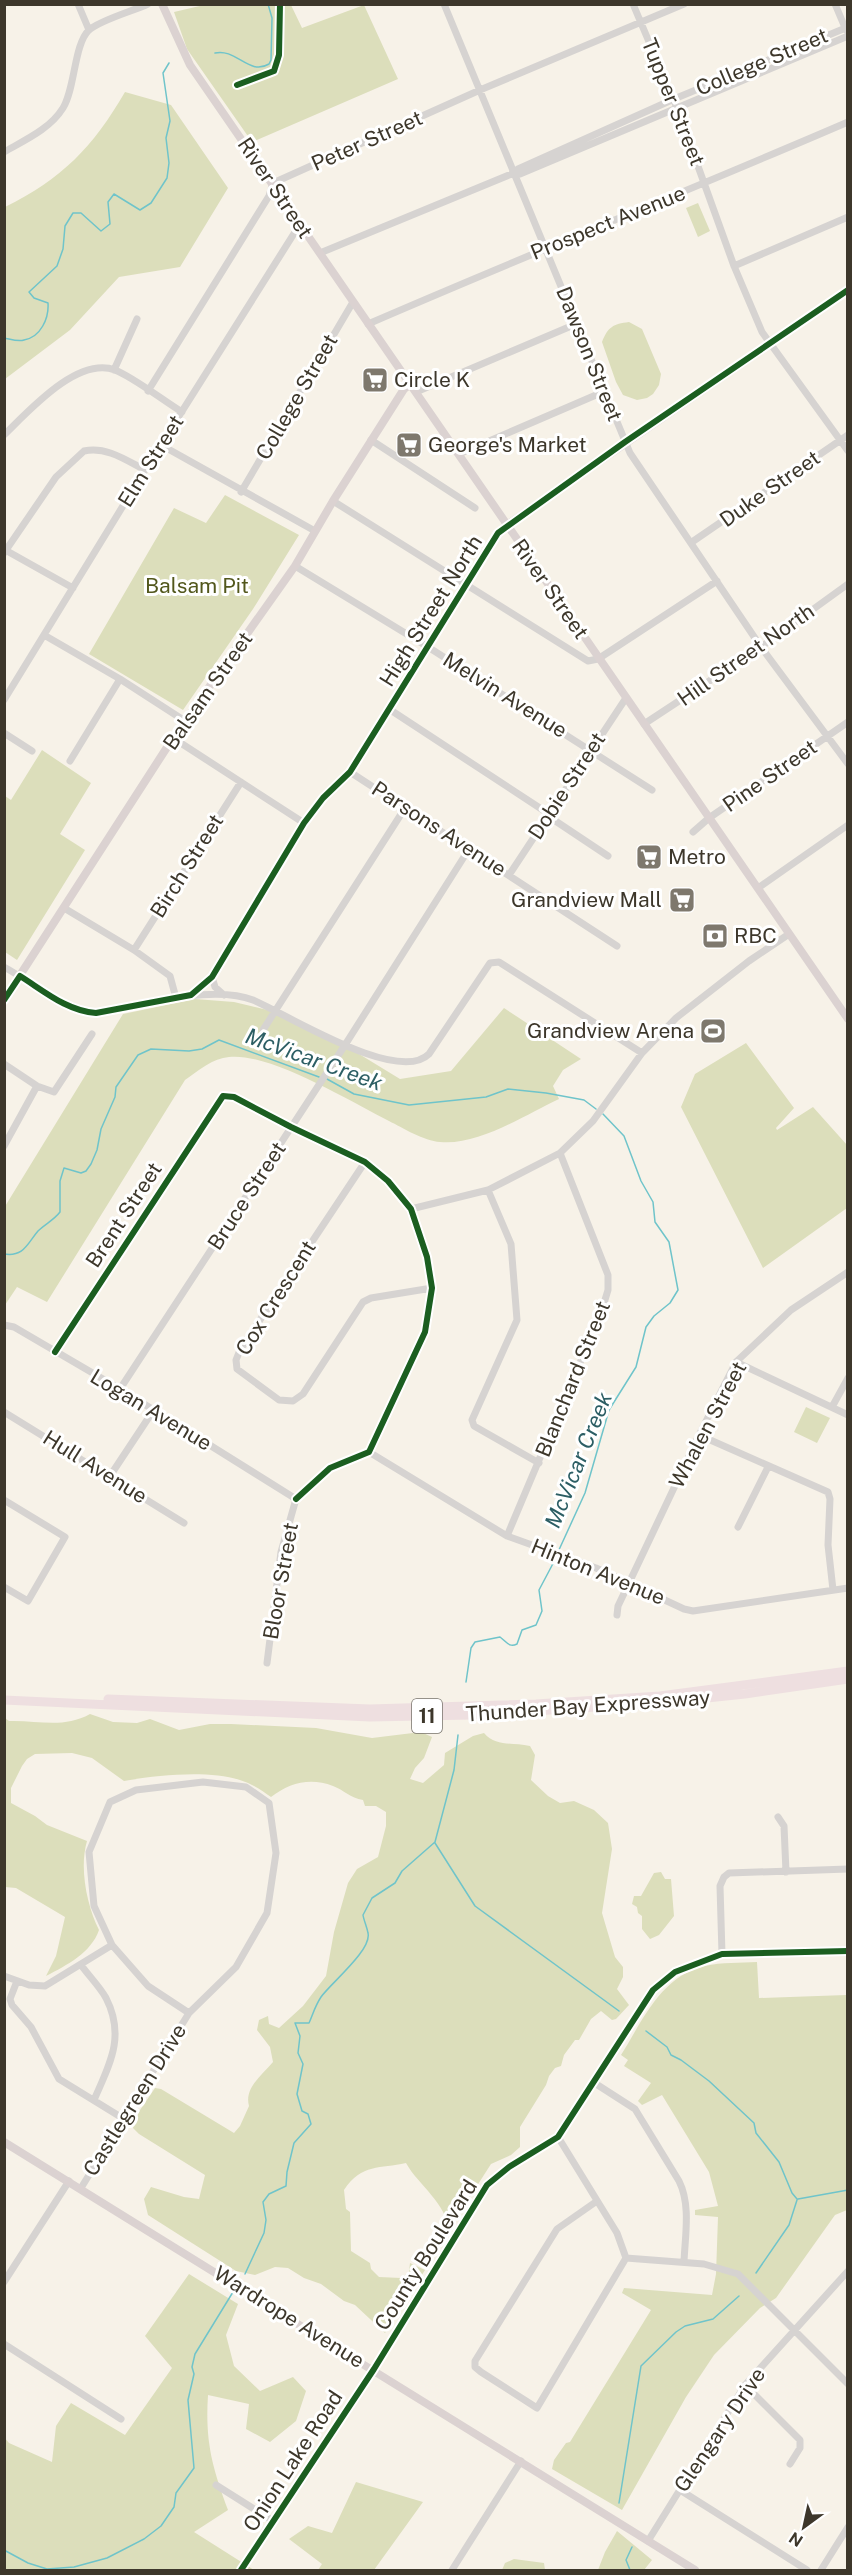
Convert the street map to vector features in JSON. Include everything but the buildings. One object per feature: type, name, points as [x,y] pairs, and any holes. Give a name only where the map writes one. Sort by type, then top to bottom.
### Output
[{"type":"highway","name":"Thunder Bay Expressway","points":[[4,1694],[370,1709],[471,1707],[660,1696],[848,1671]]},
{"type":"highway","name":"Thunder Bay Expressway","points":[[4,1700],[370,1717],[460,1715],[659,1703],[745,1694],[848,1679]]},
{"type":"main road","name":"River Street","points":[[162,4],[190,65],[848,1018]]},
{"type":"main road","name":"High Street North","points":[[507,525],[848,290]]},
{"type":"main road","name":"Balsam Street","points":[[5,998],[173,738],[295,566],[333,501],[405,389],[413,388]]},
{"type":"main road","name":"Wardrope Avenue","points":[[4,2142],[374,2369],[695,2571]]},
{"type":"street","points":[[78,4],[89,30]]},
{"type":"street","points":[[4,152],[39,132],[62,110],[67,101],[82,42],[89,30],[148,4]]},
{"type":"street","points":[[445,6],[454,4]]},
{"type":"street","name":"Tupper Street","points":[[633,4],[674,99],[735,266],[762,332],[848,451]]},
{"type":"street","name":"Peter Street","points":[[273,183],[480,90],[684,4]]},
{"type":"street","points":[[835,4],[847,31]]},
{"type":"street","name":"Dawson Street","points":[[445,6],[625,442],[761,647],[848,764]]},
{"type":"street","name":"College Street","points":[[514,173],[520,174],[677,108],[728,82],[847,31]]},
{"type":"street","name":"College Street","points":[[320,253],[514,173],[518,169],[674,99],[728,82]]},
{"type":"street","name":"Prospect Avenue","points":[[368,324],[545,247],[706,183],[848,122]]},
{"type":"street","points":[[148,391],[269,196],[273,183]]},
{"type":"street","points":[[735,266],[848,217]]},
{"type":"street","name":"Elm Street","points":[[4,700],[161,444],[300,224]]},
{"type":"street","name":"College Street","points":[[241,492],[353,302]]},
{"type":"street","points":[[114,370],[137,319]]},
{"type":"street","points":[[413,388],[576,324]]},
{"type":"street","points":[[4,435],[51,391],[85,372],[114,370],[182,412]]},
{"type":"street","points":[[459,454],[603,392]]},
{"type":"street","name":"Duke Street","points":[[692,542],[848,435]]},
{"type":"street","points":[[371,440],[475,508]]},
{"type":"street","points":[[161,444],[241,492],[315,531]]},
{"type":"street","points":[[73,588],[6,552],[56,477],[84,451],[119,455],[145,470]]},
{"type":"street","points":[[333,501],[588,661],[598,659],[717,581]]},
{"type":"street","name":"High Street North","points":[[191,995],[212,977],[304,823],[323,798],[350,772],[466,583],[498,533],[507,525]]},
{"type":"street","name":"Melvin Avenue","points":[[295,566],[428,647],[652,790]]},
{"type":"street","name":"Hill Street North","points":[[644,724],[761,647],[848,584]]},
{"type":"street","points":[[44,635],[120,678],[185,721]]},
{"type":"street","points":[[70,761],[120,678]]},
{"type":"street","name":"Dobie Street","points":[[509,875],[626,698]]},
{"type":"street","points":[[389,709],[608,856]]},
{"type":"street","name":"Pine Street","points":[[693,832],[848,722]]},
{"type":"street","points":[[4,732],[32,751]]},
{"type":"street","points":[[173,738],[304,823]]},
{"type":"street","name":"Parsons Avenue","points":[[350,772],[617,946]]},
{"type":"street","name":"Birch Street","points":[[134,950],[241,782]]},
{"type":"street","points":[[263,1030],[405,808]]},
{"type":"street","points":[[758,888],[848,825]]},
{"type":"street","name":"Bruce Street","points":[[120,1389],[345,1045],[469,849]]},
{"type":"street","points":[[64,908],[134,950],[170,976],[176,998]]},
{"type":"street","points":[[411,1209],[488,1190],[560,1153],[593,1121],[642,1053],[698,1000],[789,934]]},
{"type":"street","points":[[4,967],[71,1008],[84,1012],[96,1013],[191,995],[224,995],[251,999],[345,1045],[396,1063],[426,1058],[490,963],[500,962],[642,1053]]},
{"type":"street","points":[[212,977],[215,987],[224,995]]},
{"type":"street","points":[[4,1064],[37,1086],[54,1092],[92,1034]]},
{"type":"street","points":[[4,1146],[37,1086]]},
{"type":"street","name":"Brent Street","points":[[55,1352],[220,1097],[234,1096],[291,1127]]},
{"type":"street","points":[[291,1127],[365,1162],[388,1181],[411,1209],[427,1257],[432,1288],[425,1332],[369,1452],[330,1468],[296,1499]]},
{"type":"street","name":"Blanchard Street","points":[[507,1536],[601,1313],[608,1290],[608,1275],[560,1153]]},
{"type":"street","name":"Cox Crescent","points":[[365,1162],[240,1350],[236,1360],[237,1370],[279,1400],[293,1401],[303,1394],[363,1302],[371,1298],[432,1288]]},
{"type":"street","points":[[488,1190],[511,1244],[518,1320],[472,1420],[474,1426],[539,1463]]},
{"type":"street","name":"Whalen Street","points":[[617,1615],[618,1606],[629,1582],[736,1362],[791,1310],[848,1272]]},
{"type":"street","name":"Logan Avenue","points":[[4,1325],[14,1327],[120,1389],[296,1499]]},
{"type":"street","points":[[736,1362],[848,1415]]},
{"type":"street","points":[[832,1407],[848,1378]]},
{"type":"street","points":[[110,1476],[153,1411]]},
{"type":"street","name":"Hull Avenue","points":[[4,1412],[184,1522]]},
{"type":"street","points":[[699,1435],[825,1490],[829,1494],[828,1545],[833,1590]]},
{"type":"street","name":"Hinton Avenue","points":[[369,1452],[507,1536],[629,1582],[684,1610],[693,1611],[848,1588]]},
{"type":"street","points":[[738,1527],[768,1467]]},
{"type":"street","name":"Bloor Street","points":[[267,1663],[281,1552],[296,1499]]},
{"type":"street","points":[[4,1500],[65,1538],[28,1601],[4,1587]]},
{"type":"street","name":"Castlegreen Drive","points":[[81,2188],[189,2013],[236,1967],[267,1913],[276,1853],[268,1803],[246,1787],[203,1782],[136,1790],[110,1802],[89,1852],[94,1906],[112,1945],[147,1986],[189,2013]]},
{"type":"street","points":[[778,1817],[783,1826],[786,1872]]},
{"type":"street","points":[[722,1954],[720,1886],[724,1877],[729,1873],[848,1869]]},
{"type":"street","points":[[4,1976],[35,1987],[45,1986],[112,1945]]},
{"type":"street","name":"County Boulevard","points":[[374,2369],[487,2185],[509,2167],[558,2137],[660,1983],[687,1966],[722,1954],[848,1951]]},
{"type":"street","points":[[81,1965],[107,1999],[116,2034],[112,2058],[94,2100]]},
{"type":"street","points":[[16,1981],[10,1999],[12,2005],[31,2027],[57,2077],[124,2119]]},
{"type":"street","points":[[593,2082],[634,2109],[680,2181],[685,2203],[684,2262]]},
{"type":"street","points":[[558,2137],[617,2233],[626,2258]]},
{"type":"street","points":[[4,2283],[69,2181]]},
{"type":"street","points":[[597,2201],[557,2229],[475,2361],[476,2367],[537,2408],[626,2258]]},
{"type":"street","points":[[626,2258],[684,2262],[723,2268],[738,2274],[848,2384]]},
{"type":"street","name":"Glengary Drive","points":[[648,2541],[745,2385],[848,2271]]},
{"type":"street","points":[[4,2344],[121,2419]]},
{"type":"street","name":"Onion Lake Road","points":[[241,2571],[374,2369]]},
{"type":"street","points":[[745,2385],[800,2440],[800,2448],[790,2464]]},
{"type":"street","points":[[452,2571],[521,2461]]},
{"type":"street","points":[[216,2485],[273,2521]]},
{"type":"street","points":[[680,2490],[807,2571]]},
{"type":"street","points":[[821,2571],[848,2527]]},
{"type":"green space","points":[[204,5],[291,5],[302,28],[364,5],[398,79],[252,142],[187,49],[174,12]]},
{"type":"green space","points":[[125,92],[171,105],[228,188],[180,267],[119,277],[70,330],[5,379],[5,207],[43,185],[74,160],[101,129]]},
{"type":"green space","points":[[698,203],[710,231],[698,237],[686,208]]},
{"type":"green space","points":[[629,322],[642,329],[661,374],[659,385],[653,394],[637,400],[623,395],[602,342],[612,327]]},
{"type":"green space","name":"Balsam Pit","points":[[225,495],[299,535],[253,609],[183,710],[89,654],[174,508],[206,523]]},
{"type":"green space","points":[[42,750],[91,783],[60,834],[85,850],[17,960],[5,952],[5,796],[11,800]]},
{"type":"green space","points":[[195,999],[234,1002],[276,1012],[346,1046],[400,1079],[451,1071],[504,1008],[581,1059],[563,1070],[553,1086],[559,1099],[501,1128],[455,1142],[440,1142],[414,1134],[310,1080],[266,1062],[229,1057],[217,1060],[185,1080],[47,1302],[17,1287],[5,1305],[4,1208],[123,1014]]},
{"type":"green space","points":[[746,1043],[794,1108],[776,1128],[777,1130],[813,1107],[847,1145],[847,1208],[763,1268],[681,1107],[695,1074]]},
{"type":"green space","points":[[806,1407],[830,1418],[817,1443],[794,1432]]},
{"type":"green space","points":[[90,1714],[113,1722],[137,1723],[150,1719],[179,1730],[210,1724],[231,1724],[316,1728],[372,1738],[421,1732],[432,1737],[424,1758],[415,1768],[410,1779],[423,1783],[444,1765],[445,1753],[473,1736],[484,1733],[499,1742],[530,1746],[535,1755],[531,1780],[548,1796],[560,1803],[574,1801],[594,1810],[608,1823],[612,1849],[602,1913],[615,1957],[623,1967],[623,1977],[617,1989],[629,2005],[616,2019],[612,2020],[601,2011],[591,2019],[579,2040],[575,2040],[564,2055],[561,2066],[555,2068],[549,2076],[546,2085],[520,2127],[520,2147],[511,2155],[491,2164],[448,2231],[447,2221],[438,2203],[406,2163],[365,2171],[351,2181],[344,2190],[346,2209],[350,2212],[351,2251],[370,2263],[371,2269],[379,2277],[401,2278],[409,2272],[410,2263],[425,2270],[385,2333],[355,2305],[344,2301],[321,2284],[304,2278],[288,2268],[275,2267],[255,2275],[236,2271],[148,2215],[144,2199],[151,2187],[199,2199],[205,2175],[133,2128],[136,2116],[155,2088],[161,2089],[234,2133],[240,2126],[249,2106],[251,2088],[273,2062],[270,2047],[257,2030],[259,2020],[268,2016],[269,2024],[279,2028],[303,2006],[326,1976],[334,1932],[348,1883],[357,1869],[378,1857],[386,1826],[386,1812],[376,1806],[365,1806],[363,1800],[324,1783],[308,1782],[292,1785],[271,1797],[252,1785],[223,1776],[189,1774],[124,1781],[92,1758],[72,1753],[35,1754],[22,1766],[11,1788],[11,1803],[47,1825],[87,1841],[84,1875],[91,1910],[99,1930],[84,1952],[70,1963],[46,1976],[56,1956],[65,1917],[16,1888],[5,1887],[5,1718],[9,1721],[60,1723],[80,1719]]},
{"type":"green space","points":[[661,1872],[665,1879],[671,1879],[674,1916],[659,1935],[650,1939],[642,1929],[642,1916],[638,1913],[637,1907],[632,1904],[634,1896],[641,1896],[654,1873]]},
{"type":"green space","points":[[757,1962],[759,1998],[846,1995],[847,2210],[835,2215],[776,2298],[760,2308],[714,2355],[686,2397],[622,2510],[552,2469],[554,2460],[566,2443],[570,2442],[651,2310],[622,2293],[624,2288],[712,2295],[716,2274],[718,2217],[695,2215],[695,2210],[718,2206],[709,2172],[662,2095],[642,2105],[638,2101],[651,2083],[624,2066],[628,2060],[621,2055],[655,2001],[676,1979],[705,1966]]},
{"type":"green space","points":[[189,2274],[238,2304],[226,2335],[234,2366],[260,2391],[293,2377],[306,2391],[296,2421],[270,2442],[246,2429],[249,2404],[208,2395],[207,2411],[211,2454],[228,2510],[194,2532],[254,2570],[5,2570],[4,2437],[9,2443],[52,2462],[56,2426],[71,2403],[125,2435],[172,2368],[145,2336]]},
{"type":"green space","points":[[356,2482],[423,2502],[374,2570],[318,2570],[322,2564],[289,2539],[308,2526],[332,2533]]},
{"type":"green space","points":[[617,2531],[652,2560],[644,2570],[598,2570]]},
{"type":"green space","points":[[514,2559],[544,2563],[545,2570],[502,2570],[505,2563]]},
{"type":"waterway","name":"McVicar Creek","points":[[215,53],[229,54],[255,67],[269,64],[272,18],[268,4]]},
{"type":"waterway","name":"McVicar Creek","points":[[4,338],[19,341],[30,338],[43,326],[48,303],[34,298],[29,292],[57,266],[63,249],[65,226],[73,213],[81,213],[101,231],[110,224],[108,202],[114,194],[140,210],[151,203],[167,178],[169,163],[166,138],[170,121],[163,73],[169,63]]},
{"type":"waterway","name":"McVicar Creek","points":[[4,1254],[16,1254],[21,1251],[38,1231],[60,1212],[60,1181],[64,1168],[81,1173],[86,1171],[91,1164],[97,1150],[101,1129],[115,1097],[116,1087],[138,1055],[151,1049],[189,1051],[202,1049],[219,1040],[319,1077]]},
{"type":"waterway","name":"McVicar Creek","points":[[327,1079],[354,1094],[409,1105],[486,1097],[508,1089],[584,1100],[596,1109]]},
{"type":"waterway","name":"McVicar Creek","points":[[558,1552],[585,1493],[609,1410],[636,1367],[646,1327],[654,1316],[670,1303],[678,1290],[669,1242],[655,1222],[653,1202],[641,1181],[624,1136],[603,1114]]},
{"type":"waterway","name":"McVicar Creek","points":[[466,1682],[471,1648],[475,1642],[500,1637],[508,1644],[514,1645],[517,1644],[522,1630],[536,1625],[542,1611],[539,1590],[557,1556]]},
{"type":"waterway","name":"McVicar Creek","points":[[245,2274],[264,2233],[266,2220],[263,2202],[269,2194],[286,2186],[294,2143],[311,2124],[308,2114],[302,2111],[297,2094],[303,2064],[298,2053],[300,2036],[295,2023],[309,2023],[321,1997],[364,1948],[368,1940],[368,1933],[363,1915],[372,1898],[395,1883],[402,1871],[435,1842],[454,1770],[458,1735]]},
{"type":"waterway","points":[[435,1843],[475,1906],[619,2011]]},
{"type":"waterway","points":[[646,2031],[667,2047],[671,2055],[709,2081],[754,2123],[756,2133],[779,2162],[792,2193],[797,2199]]},
{"type":"waterway","points":[[798,2199],[848,2190]]},
{"type":"waterway","points":[[756,2273],[789,2225],[797,2200]]},
{"type":"waterway","name":"McVicar Creek","points":[[4,2550],[28,2563],[47,2569],[74,2567],[107,2558],[144,2539],[161,2526],[174,2507],[176,2493],[194,2468],[188,2400],[194,2374],[192,2367],[195,2354],[233,2292]]},
{"type":"waterway","points":[[619,2503],[641,2366],[676,2332],[685,2326],[713,2319],[739,2296]]},
{"type":"waterway","points":[[630,2570],[626,2560],[632,2547]]},
{"type":"cycle path","points":[[237,85],[274,71],[279,55],[280,4]]},
{"type":"cycle path","points":[[4,1000],[20,976],[66,1004],[96,1013],[191,995],[212,977],[304,823],[323,798],[350,772],[498,533],[625,442],[848,290]]},
{"type":"cycle path","points":[[55,1352],[223,1096],[234,1097],[365,1162],[388,1181],[411,1209],[427,1257],[432,1288],[425,1332],[369,1452],[330,1468],[296,1499]]},
{"type":"cycle path","points":[[241,2570],[374,2369],[487,2185],[509,2167],[558,2137],[653,1990],[675,1972],[722,1954],[848,1951]]},
{"type":"place","name":"Circle K","points":[[375,380]]},
{"type":"place","name":"George's Market","points":[[409,445]]},
{"type":"place","name":"Metro","points":[[649,857]]},
{"type":"place","name":"Grandview Mall","points":[[682,900]]},
{"type":"place","name":"RBC","points":[[715,936]]},
{"type":"place","name":"Grandview Arena","points":[[713,1031]]}]
